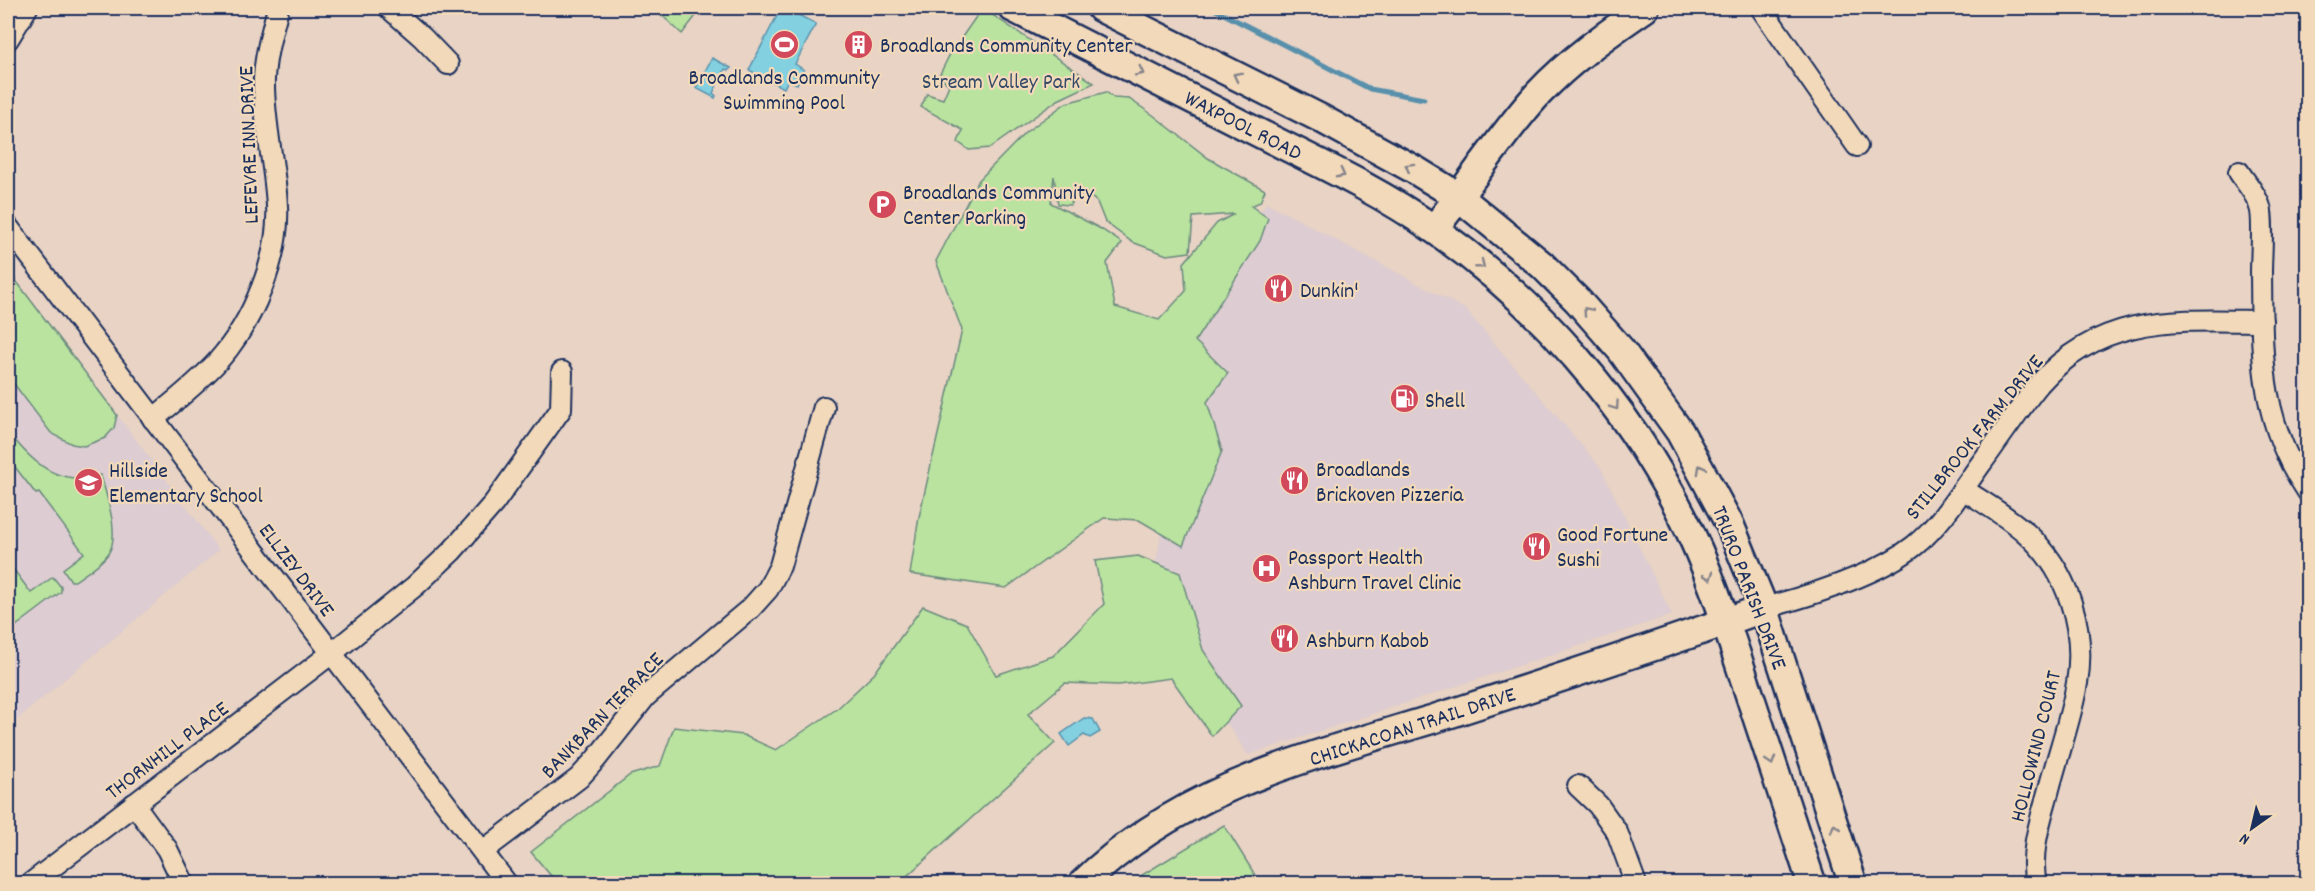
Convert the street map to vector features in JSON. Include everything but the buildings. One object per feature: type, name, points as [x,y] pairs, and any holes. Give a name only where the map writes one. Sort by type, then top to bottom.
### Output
[{"type":"street","points":[[8,39],[27,8]]},
{"type":"street","name":"LEFEVRE INN DRIVE","points":[[153,419],[200,380],[219,360],[256,301],[271,260],[277,207],[269,152],[264,79],[270,37],[278,8]]},
{"type":"street","points":[[389,8],[448,64]]},
{"type":"street","name":"WAXPOOL ROAD","points":[[1013,8],[1340,173],[1434,230]]},
{"type":"street","name":"WAXPOOL ROAD","points":[[1101,8],[1320,118],[1460,197]]},
{"type":"street","points":[[1434,230],[1514,123],[1539,94],[1569,63],[1606,34],[1645,8]]},
{"type":"street","points":[[1761,8],[1857,146]]},
{"type":"street","points":[[2239,172],[2261,208],[2262,361],[2269,406],[2275,429],[2289,462],[2307,492]]},
{"type":"street","name":"TRURO PARISH DRIVE","points":[[1460,197],[1556,279],[1621,350],[1680,432],[1731,525],[1764,608],[1853,884]]},
{"type":"street","name":"ELLZEY DRIVE","points":[[8,227],[507,884]]},
{"type":"street","name":"TRURO PARISH DRIVE","points":[[1434,230],[1482,266],[1526,305],[1568,349],[1611,401],[1645,450],[1682,514],[1706,566],[1726,622],[1812,884]]},
{"type":"street","name":"STILLBROOK FARM DRIVE","points":[[1764,608],[1861,575],[1896,558],[1929,532],[2039,385],[2066,359],[2087,345],[2109,334],[2153,322],[2174,320],[2262,321]]},
{"type":"street","name":"THORNHILL PLACE","points":[[30,884],[332,653],[415,586],[452,551],[494,503],[561,409],[562,372]]},
{"type":"street","name":"BANKBARN TERRACE","points":[[483,851],[579,778],[646,696],[751,608],[768,589],[780,567],[824,407]]},
{"type":"street","name":"HOLLOWIND COURT","points":[[1963,489],[2028,534],[2045,554],[2061,577],[2078,628],[2080,655],[2077,684],[2038,830],[2034,856],[2036,884]]},
{"type":"street","name":"CHICKACOAN TRAIL DRIVE","points":[[1082,884],[1120,850],[1151,828],[1188,805],[1237,782],[1764,608]]},
{"type":"street","points":[[1578,786],[1598,805],[1617,832],[1636,884]]},
{"type":"street","points":[[134,804],[167,849],[184,884]]},
{"type":"shaded area","points":[[1267,203],[1465,309],[1601,468],[1672,615],[1248,755],[1148,604],[1161,535],[1198,436],[1183,307]]},
{"type":"shaded area","name":"Hillside Elementary School","points":[[8,270],[219,550],[8,727]]},
{"type":"green space","points":[[654,8],[702,8],[682,34]]},
{"type":"green space","name":"Stream Valley Park","points":[[982,8],[1094,83],[1058,100],[990,148],[969,150],[958,142],[963,130],[921,107],[927,94],[943,99],[949,85],[939,76],[949,56]]},
{"type":"green space","points":[[1106,92],[1114,98],[1129,99],[1208,158],[1265,190],[1260,202],[1251,206],[1268,218],[1260,241],[1195,341],[1228,373],[1207,402],[1222,451],[1183,546],[1139,520],[1104,518],[1006,588],[910,574],[919,517],[962,330],[936,261],[979,180],[1026,132],[1066,103]],"holes":[[[1054,176],[1058,204],[1070,205],[1074,197],[1086,193],[1097,202],[1105,222],[1132,242],[1167,255],[1190,252],[1193,217],[1234,214],[1217,223],[1184,263],[1186,291],[1159,320],[1115,307],[1107,263],[1122,243],[1101,229],[1051,203]]]},
{"type":"green space","points":[[8,270],[117,415],[114,428],[105,438],[84,446],[72,444],[51,433],[8,376]]},
{"type":"green space","points":[[14,439],[32,458],[51,472],[74,478],[101,475],[113,526],[112,546],[101,562],[75,581],[71,581],[63,569],[84,553],[39,493],[36,494],[8,458],[11,455],[8,451],[8,440]]},
{"type":"green space","points":[[1138,556],[1180,573],[1203,650],[1241,706],[1212,736],[1171,678],[1119,685],[1065,683],[1028,714],[1055,743],[899,883],[557,883],[531,852],[630,775],[660,766],[674,727],[743,735],[776,750],[838,708],[874,674],[923,606],[967,624],[996,675],[1053,656],[1104,604],[1095,561]]},
{"type":"green space","points":[[8,562],[31,593],[53,577],[61,587],[61,592],[8,632]]},
{"type":"green space","points":[[1224,825],[1260,883],[1129,883]]},
{"type":"water","name":"Broadlands Community Swimming Pool","points":[[781,8],[816,24],[795,64],[804,70],[797,84],[788,80],[784,88],[749,70]]},
{"type":"water","points":[[712,58],[731,68],[725,69],[713,93],[715,98],[696,88]]},
{"type":"water","points":[[1084,718],[1093,719],[1100,732],[1090,738],[1084,735],[1069,746],[1061,734]]},
{"type":"waterway","points":[[1212,8],[1370,89],[1424,99]]},
{"type":"place","name":"Broadlands Community Swimming Pool","points":[[784,44]]},
{"type":"place","name":"Broadlands Community Center","points":[[859,44]]},
{"type":"place","name":"Broadlands Community Center Parking","points":[[882,204]]},
{"type":"place","name":"Dunkin'","points":[[1279,289]]},
{"type":"place","name":"Shell","points":[[1404,399]]},
{"type":"place","name":"Broadlands Brickoven Pizzeria","points":[[1295,481]]},
{"type":"place","name":"Hillside Elementary School","points":[[88,482]]},
{"type":"place","name":"Good Fortune Sushi","points":[[1536,546]]},
{"type":"place","name":"Passport Health Ashburn Travel Clinic","points":[[1267,569]]},
{"type":"place","name":"Ashburn Kabob","points":[[1285,639]]}]
